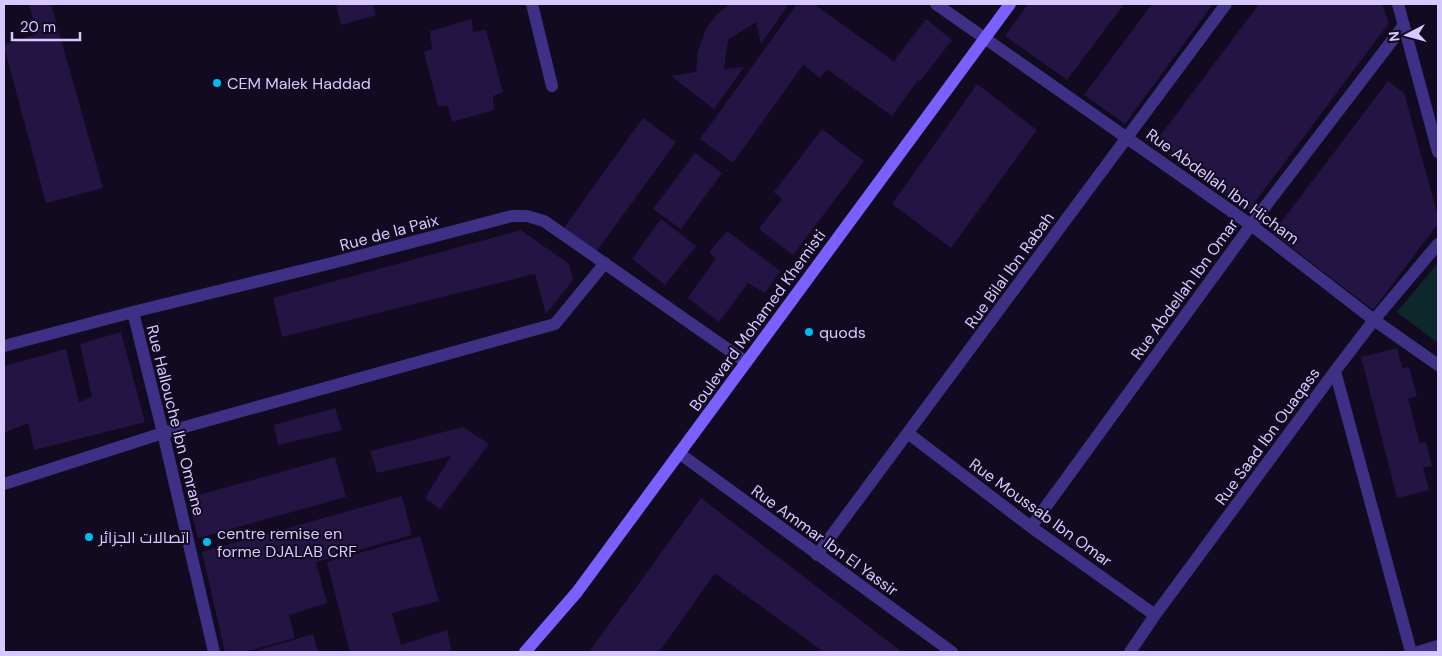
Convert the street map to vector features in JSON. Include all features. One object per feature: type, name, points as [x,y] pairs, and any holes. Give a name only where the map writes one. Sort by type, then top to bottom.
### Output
[{"type":"main road","name":"Boulevard Mohamed Khemisti","points":[[525,652],[577,592],[1010,4]]},
{"type":"street","points":[[532,4],[552,86]]},
{"type":"street","name":"Rue Abdellah Ibn Hicham","points":[[936,4],[1251,225],[1374,320],[1438,365]]},
{"type":"street","name":"Rue Bilal Ibn Rabah","points":[[818,555],[1226,4]]},
{"type":"street","points":[[1398,4],[1438,152]]},
{"type":"street","name":"Rue Abdellah Ibn Omar","points":[[1031,526],[1251,225],[1404,25]]},
{"type":"street","name":"Rue de la Paix","points":[[4,346],[133,312],[332,264],[512,216],[526,216],[544,221],[746,362]]},
{"type":"street","name":"Rue Saad Ibn Ouaqass","points":[[1130,652],[1155,615],[1335,371],[1374,320],[1438,244]]},
{"type":"street","points":[[4,484],[163,433],[555,324],[605,263]]},
{"type":"street","name":"Rue Hallouche Ibn Omrane","points":[[133,312],[214,652]]},
{"type":"street","points":[[1335,371],[1411,652]]},
{"type":"street","name":"Rue Moussab Ibn Omar","points":[[909,434],[1031,526],[1155,615]]},
{"type":"street","name":"Rue Ammar Ibn El Yassir","points":[[679,453],[952,652]]},
{"type":"street","points":[[1418,652],[1438,646]]},
{"type":"green space","points":[[1438,263],[1438,343],[1397,312]]},
{"type":"building","points":[[29,4],[51,4],[103,188],[46,203],[4,47],[4,45],[37,34]]},
{"type":"building","points":[[336,4],[373,4],[376,15],[341,25]]},
{"type":"building","points":[[730,4],[789,4],[761,44],[756,22],[728,40],[724,69],[744,67],[714,109],[671,76],[696,72],[698,51],[706,29],[717,14]]},
{"type":"building","points":[[797,4],[814,4],[903,68],[894,61],[926,19],[952,40],[920,81],[918,80],[892,116],[827,69],[820,78],[803,65],[733,163],[700,139]]},
{"type":"building","points":[[1028,4],[1124,4],[1067,80],[1005,36]]},
{"type":"building","points":[[1152,4],[1213,4],[1125,124],[1084,95]]},
{"type":"building","points":[[1259,4],[1382,4],[1389,23],[1249,210],[1157,140]]},
{"type":"building","points":[[472,19],[473,32],[486,30],[503,92],[493,96],[494,110],[452,122],[448,106],[438,106],[424,52],[432,49],[430,31]]},
{"type":"building","points":[[1388,81],[1404,93],[1438,216],[1438,224],[1373,310],[1273,233]]},
{"type":"building","points":[[977,84],[1037,130],[951,248],[892,204]]},
{"type":"building","points":[[643,118],[676,142],[596,252],[563,229]]},
{"type":"building","points":[[822,129],[864,161],[793,255],[759,229],[782,199],[774,192]]},
{"type":"building","points":[[695,153],[722,173],[681,229],[653,209]]},
{"type":"building","points":[[661,219],[696,246],[665,285],[632,259]]},
{"type":"building","points":[[521,230],[569,264],[573,280],[546,314],[535,274],[282,337],[273,298]]},
{"type":"building","points":[[727,231],[780,271],[765,293],[748,283],[719,322],[688,298],[716,258],[709,252]]},
{"type":"building","points":[[121,332],[145,422],[34,450],[28,423],[4,433],[4,366],[66,349],[79,402],[92,397],[80,344]]},
{"type":"building","points":[[1397,348],[1402,368],[1409,367],[1417,396],[1408,399],[1420,444],[1426,442],[1432,466],[1423,468],[1429,490],[1397,498],[1361,357]]},
{"type":"building","points":[[335,408],[342,430],[278,445],[274,425]]},
{"type":"building","points":[[463,427],[489,444],[440,509],[425,498],[451,456],[377,473],[370,451]]},
{"type":"building","points":[[335,457],[346,497],[198,538],[188,498]]},
{"type":"building","points":[[402,496],[412,535],[316,562],[327,603],[289,615],[295,638],[244,652],[225,652],[202,552]]},
{"type":"building","points":[[701,498],[902,652],[824,652],[715,573],[659,652],[589,652]]},
{"type":"building","points":[[420,536],[439,601],[392,613],[401,645],[447,630],[452,652],[350,652],[327,562]]},
{"type":"building","points":[[313,634],[318,652],[252,652]]},
{"type":"place","name":"CEM Malek Haddad","points":[[217,83]]},
{"type":"place","name":"quods","points":[[809,332]]},
{"type":"place","name":"اتصالات الجزائر","points":[[89,537]]},
{"type":"place","name":"centre remise en forme DJALAB CRF","points":[[207,542]]}]
